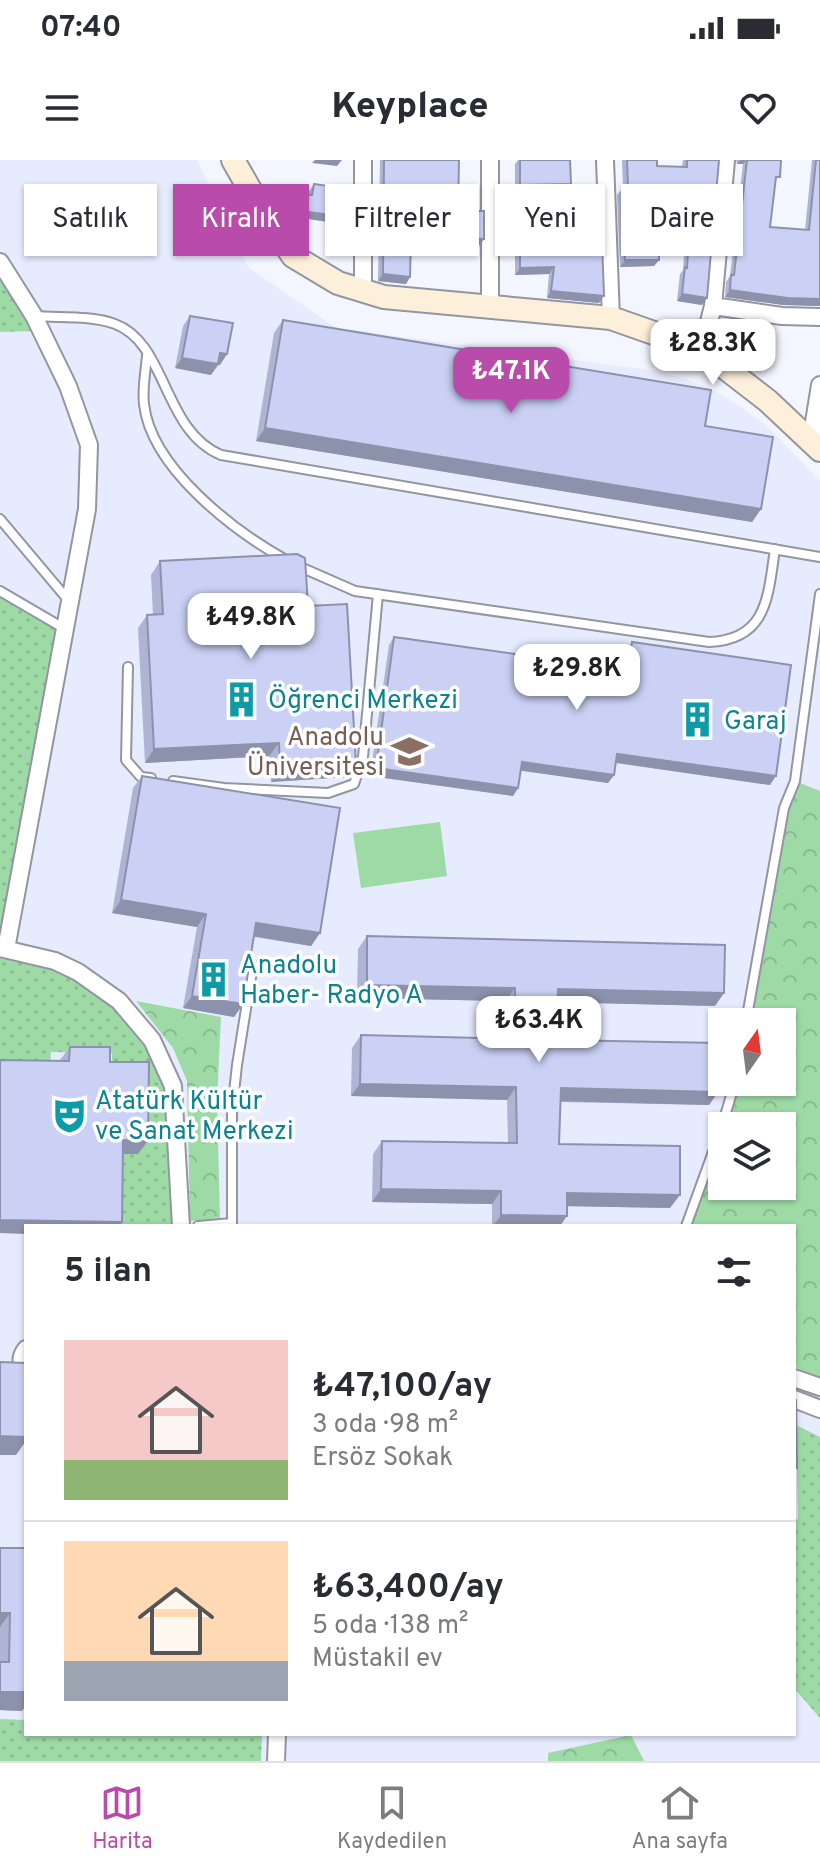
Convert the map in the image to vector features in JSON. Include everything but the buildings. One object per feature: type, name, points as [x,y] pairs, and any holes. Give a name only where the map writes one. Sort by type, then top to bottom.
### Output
[{"type":"main road","points":[[233,160],[293,256],[338,283],[384,297],[611,318],[702,350],[768,401],[815,445]]},
{"type":"street","points":[[363,160],[363,293]]},
{"type":"street","points":[[490,160],[490,305]]},
{"type":"street","points":[[605,160],[611,318]]},
{"type":"street","points":[[702,350],[713,306],[726,160]]},
{"type":"street","points":[[0,262],[34,316],[68,386],[89,445],[87,509],[3,949],[55,961],[100,985],[137,1019],[152,1040],[173,1086],[181,1224]]},
{"type":"street","points":[[713,306],[782,316],[820,317]]},
{"type":"street","points":[[815,445],[820,385]]},
{"type":"street","points":[[796,1379],[820,1387]]},
{"type":"street","points":[[796,1400],[820,1409]]},
{"type":"street","points":[[276,1761],[277,1736]]},
{"type":"lane","points":[[34,316],[114,324],[134,336],[193,436],[210,451],[221,455],[820,557]]},
{"type":"lane","points":[[147,354],[144,402],[148,421],[176,471],[228,520],[276,554],[355,591],[709,642],[724,641],[738,637],[760,617],[766,604],[775,549]]},
{"type":"lane","points":[[0,519],[71,602]]},
{"type":"lane","points":[[0,591],[66,629]]},
{"type":"lane","points":[[169,780],[224,788],[328,793],[354,784],[363,757],[378,594]]},
{"type":"lane","points":[[748,1008],[784,808],[795,781],[820,594]]},
{"type":"lane","points":[[128,667],[126,760],[141,777],[155,778]]},
{"type":"lane","points":[[221,1224],[232,1223],[232,1111],[253,965]]},
{"type":"lane","points":[[687,1224],[708,1165]]},
{"type":"shaded area","name":"Anadolu Üniversitesi","points":[[0,160],[197,160],[208,184],[173,184],[173,256],[243,256],[248,267],[336,328],[656,371],[686,379],[715,391],[766,425],[820,481],[820,1761],[0,1761]]},
{"type":"green space","points":[[0,277],[35,331],[0,332]]},
{"type":"green space","points":[[0,591],[66,629],[6,949],[100,985],[164,1062],[181,1224],[111,1224],[114,1154],[138,1154],[112,1067],[112,1053],[51,1052],[50,1067],[0,1067]]},
{"type":"green space","points":[[795,781],[820,791],[820,1380],[796,1367],[796,1224],[687,1224],[708,1166],[708,1200],[796,1200],[796,1112],[726,1112],[731,1096],[796,1096],[796,1008],[748,1008],[784,808]]},
{"type":"green space","points":[[440,822],[447,876],[361,888],[353,833]]},
{"type":"green space","points":[[136,1001],[221,1017],[217,1101],[220,1218],[190,1221],[187,1081],[173,1048]]},
{"type":"green space","points":[[796,1425],[820,1437],[820,1718],[796,1690]]},
{"type":"green space","points":[[0,1719],[24,1720],[24,1736],[262,1736],[261,1761],[0,1761]]},
{"type":"green space","points":[[632,1736],[644,1761],[548,1761],[548,1753]]},
{"type":"place","name":"Öğrenci Merkezi","points":[[242,699]]},
{"type":"place","name":"Garaj","points":[[698,720]]},
{"type":"place","name":"Anadolu Üniversitesi","points":[[410,751]]},
{"type":"place","name":"Anadolu Haber- Radyo A","points":[[214,979]]},
{"type":"place","name":"Atatürk Kültür ve Sanat Merkezi","points":[[69,1115]]}]
